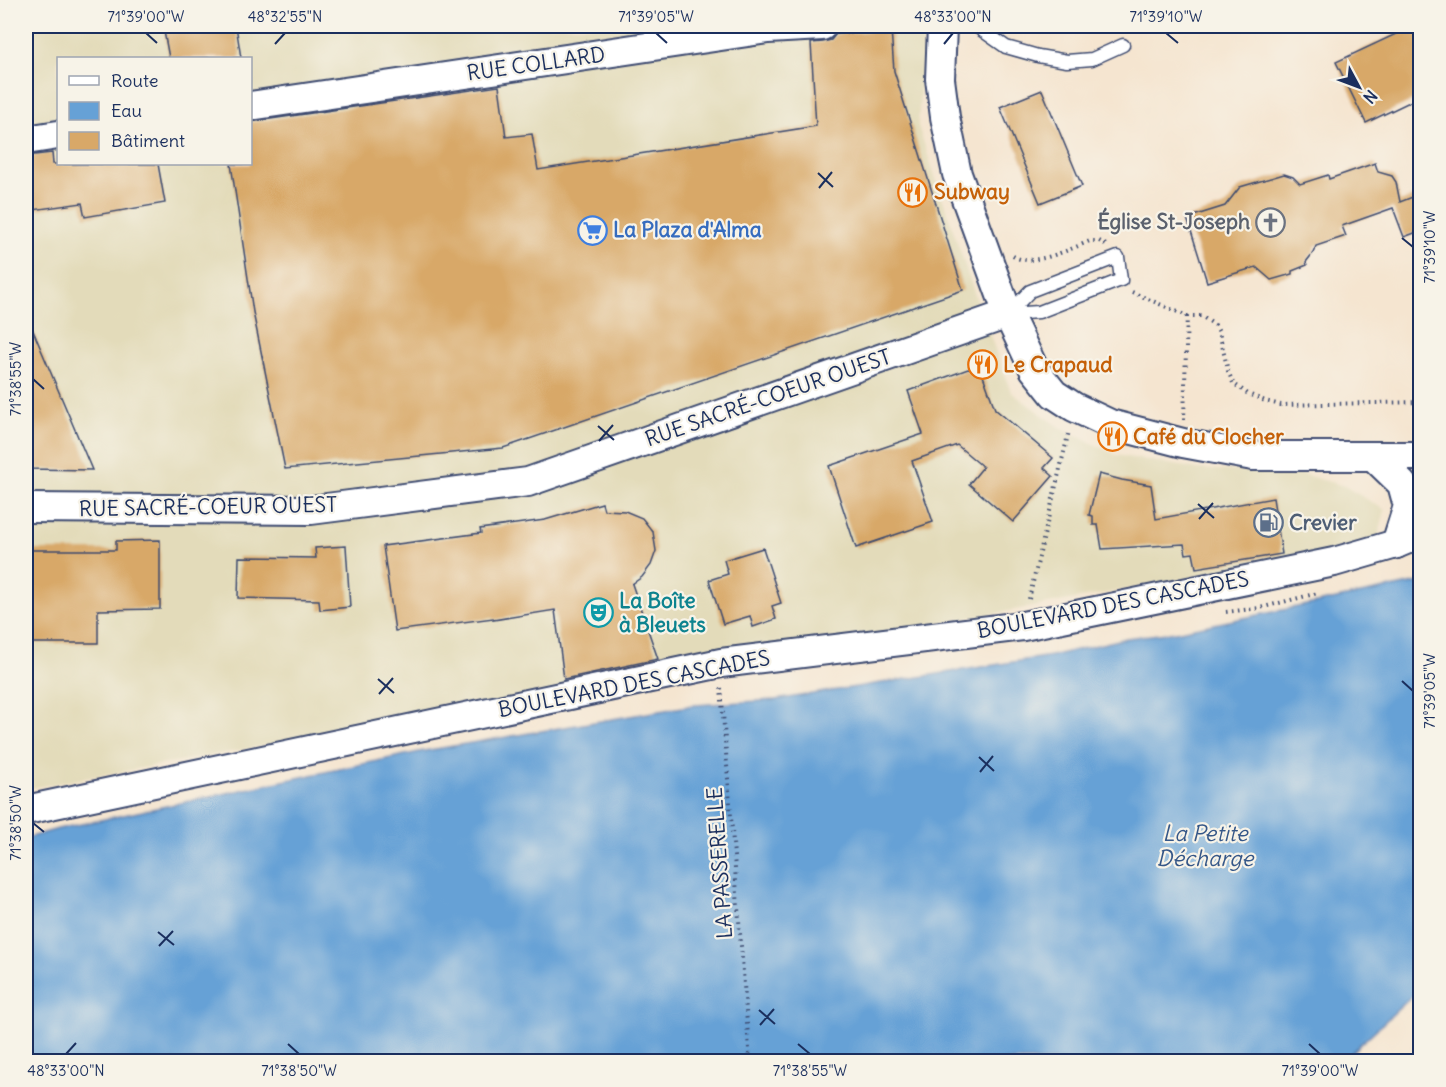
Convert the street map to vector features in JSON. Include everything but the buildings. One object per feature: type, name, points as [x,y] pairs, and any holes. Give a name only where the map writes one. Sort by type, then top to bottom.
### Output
[{"type":"street","name":"RUE COLLARD","points":[[252,106],[756,31],[822,26]]},
{"type":"street","points":[[942,26],[940,79],[957,174],[1008,314],[1034,369],[1054,394],[1074,407],[1110,424],[1183,443],[1253,456],[1420,456]]},
{"type":"street","points":[[26,140],[57,135]]},
{"type":"street","name":"RUE SACRÉ-COEUR OUEST","points":[[26,508],[311,510],[528,482],[1008,314]]},
{"type":"street","points":[[1373,456],[1402,484],[1408,506],[1408,539]]},
{"type":"street","name":"BOULEVARD DES CASCADES","points":[[26,810],[721,663],[1023,626],[1334,562],[1408,539]]},
{"type":"lane","points":[[976,26],[1006,47],[1067,61],[1092,59],[1124,45]]},
{"type":"lane","points":[[1118,257],[1121,280],[1039,312],[1008,314],[1030,291],[1118,257]]},
{"type":"path","points":[[1183,443],[1187,313]]},
{"type":"path","points":[[1023,626],[1074,407]]},
{"type":"path","name":"LA PASSERELLE","points":[[721,663],[750,1062]]},
{"type":"shaded area","points":[[26,26],[924,26],[918,126],[975,295],[1011,392],[1059,427],[1116,455],[1198,469],[1302,474],[1344,486],[1385,510],[1378,538],[1351,549],[26,789]]},
{"type":"water","name":"La Petite Décharge","points":[[1420,582],[1420,989],[1342,1061],[26,1061],[26,838],[58,829],[424,751],[695,705],[775,700],[1051,656],[1127,638],[1175,632]]},
{"type":"place","name":"Subway","points":[[913,192]]},
{"type":"place","name":"Église St-Joseph","points":[[1271,222]]},
{"type":"place","name":"La Plaza d'Alma","points":[[592,230]]},
{"type":"place","name":"Le Crapaud","points":[[982,365]]},
{"type":"place","name":"Café du Clocher","points":[[1112,437]]},
{"type":"place","name":"Crevier","points":[[1268,523]]},
{"type":"place","name":"La Boîte à Bleuets","points":[[598,613]]}]
